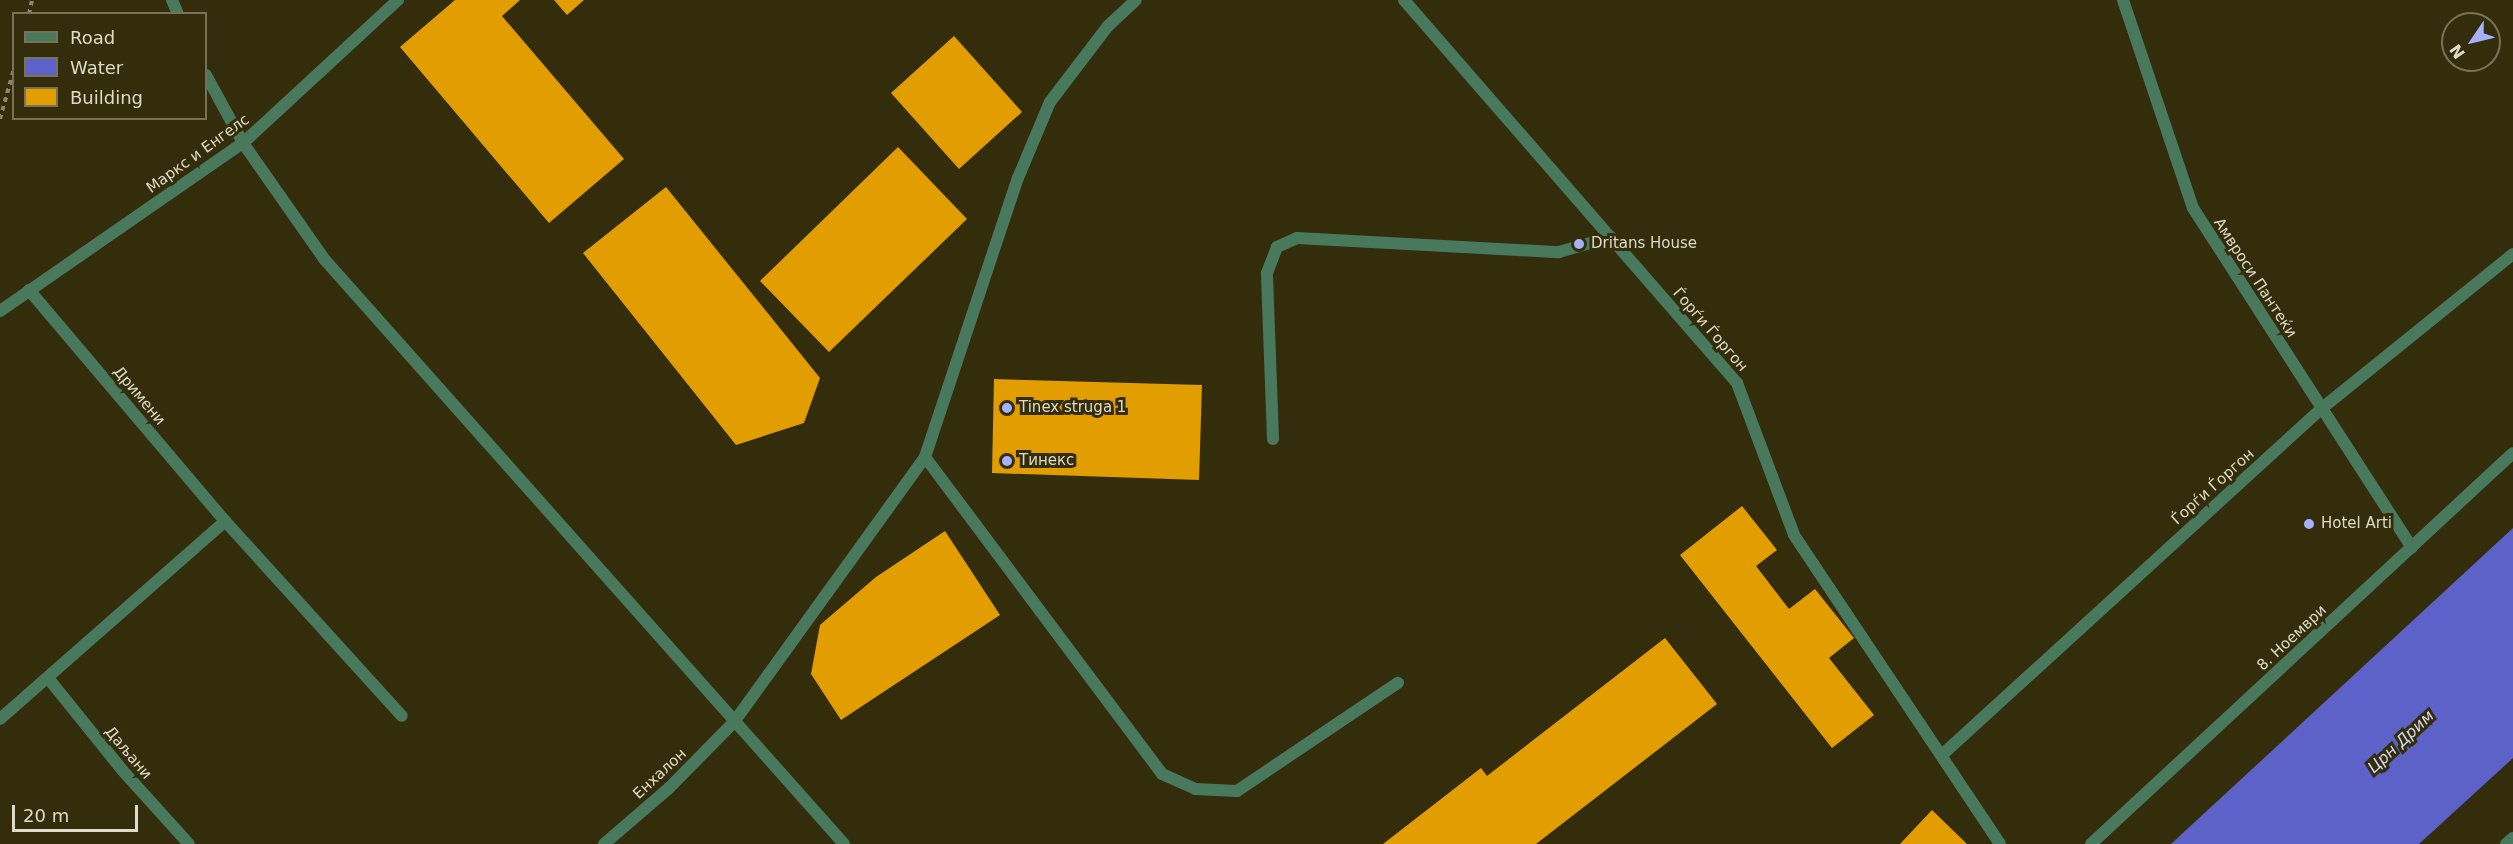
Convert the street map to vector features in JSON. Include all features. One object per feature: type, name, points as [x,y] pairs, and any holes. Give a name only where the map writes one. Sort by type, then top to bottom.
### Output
[{"type":"street","name":"Маркс и Енгелс","points":[[0,311],[243,143],[398,0]]},
{"type":"street","name":"Енхалон","points":[[604,844],[669,788],[734,722],[925,457],[1018,178],[1050,102],[1108,26],[1136,0]]},
{"type":"street","name":"Ѓорѓи Ѓоргон","points":[[1404,0],[1737,383],[1794,536],[1943,754],[2000,844]]},
{"type":"street","name":"Амвроси Пантеќи","points":[[2123,0],[2193,208],[2412,548]]},
{"type":"street","points":[[207,77],[243,143],[325,260],[844,844]]},
{"type":"street","points":[[1274,439],[1267,273],[1277,247],[1297,238],[1559,252],[1611,237]]},
{"type":"street","name":"Ѓорѓи Ѓоргон","points":[[1943,754],[2321,409],[2513,254]]},
{"type":"street","name":"Дримени","points":[[29,290],[225,521],[402,716]]},
{"type":"street","name":"8. Ноември","points":[[2091,844],[2513,453]]},
{"type":"street","points":[[925,457],[1162,774],[1196,789],[1237,791],[1398,683]]},
{"type":"street","points":[[0,719],[225,521]]},
{"type":"street","name":"Даљани","points":[[48,678],[123,771],[189,844]]},
{"type":"street","points":[[2506,844],[2513,838]]},
{"type":"path","points":[[0,119],[12,76]]},
{"type":"water","name":"Црн Дрим","points":[[2513,528],[2513,758],[2419,844],[2171,844]]},
{"type":"building","points":[[455,0],[520,0],[502,16],[624,159],[549,223],[400,47]]},
{"type":"building","points":[[554,0],[584,0],[567,15]]},
{"type":"building","points":[[954,36],[1022,112],[959,169],[891,93]]},
{"type":"building","points":[[898,147],[967,219],[829,352],[760,281]]},
{"type":"building","points":[[666,187],[820,378],[804,423],[736,445],[583,253]]},
{"type":"building","points":[[994,379],[1202,385],[1199,480],[992,473]]},
{"type":"building","points":[[1742,506],[1777,550],[1756,566],[1789,609],[1815,589],[1854,638],[1829,658],[1874,715],[1832,748],[1680,555]]},
{"type":"building","points":[[945,531],[1000,615],[841,720],[811,674],[820,625],[876,577]]},
{"type":"building","points":[[1665,638],[1717,704],[1536,844],[1383,844],[1481,768],[1487,776]]},
{"type":"building","points":[[1932,810],[1967,844],[1900,844]]},
{"type":"place","name":"Dritans House","points":[[1579,244]]},
{"type":"place","name":"Tinex struga 1","points":[[1007,408]]},
{"type":"place","name":"Тинекс","points":[[1007,461]]},
{"type":"place","name":"Hotel Arti","points":[[2309,524]]}]
